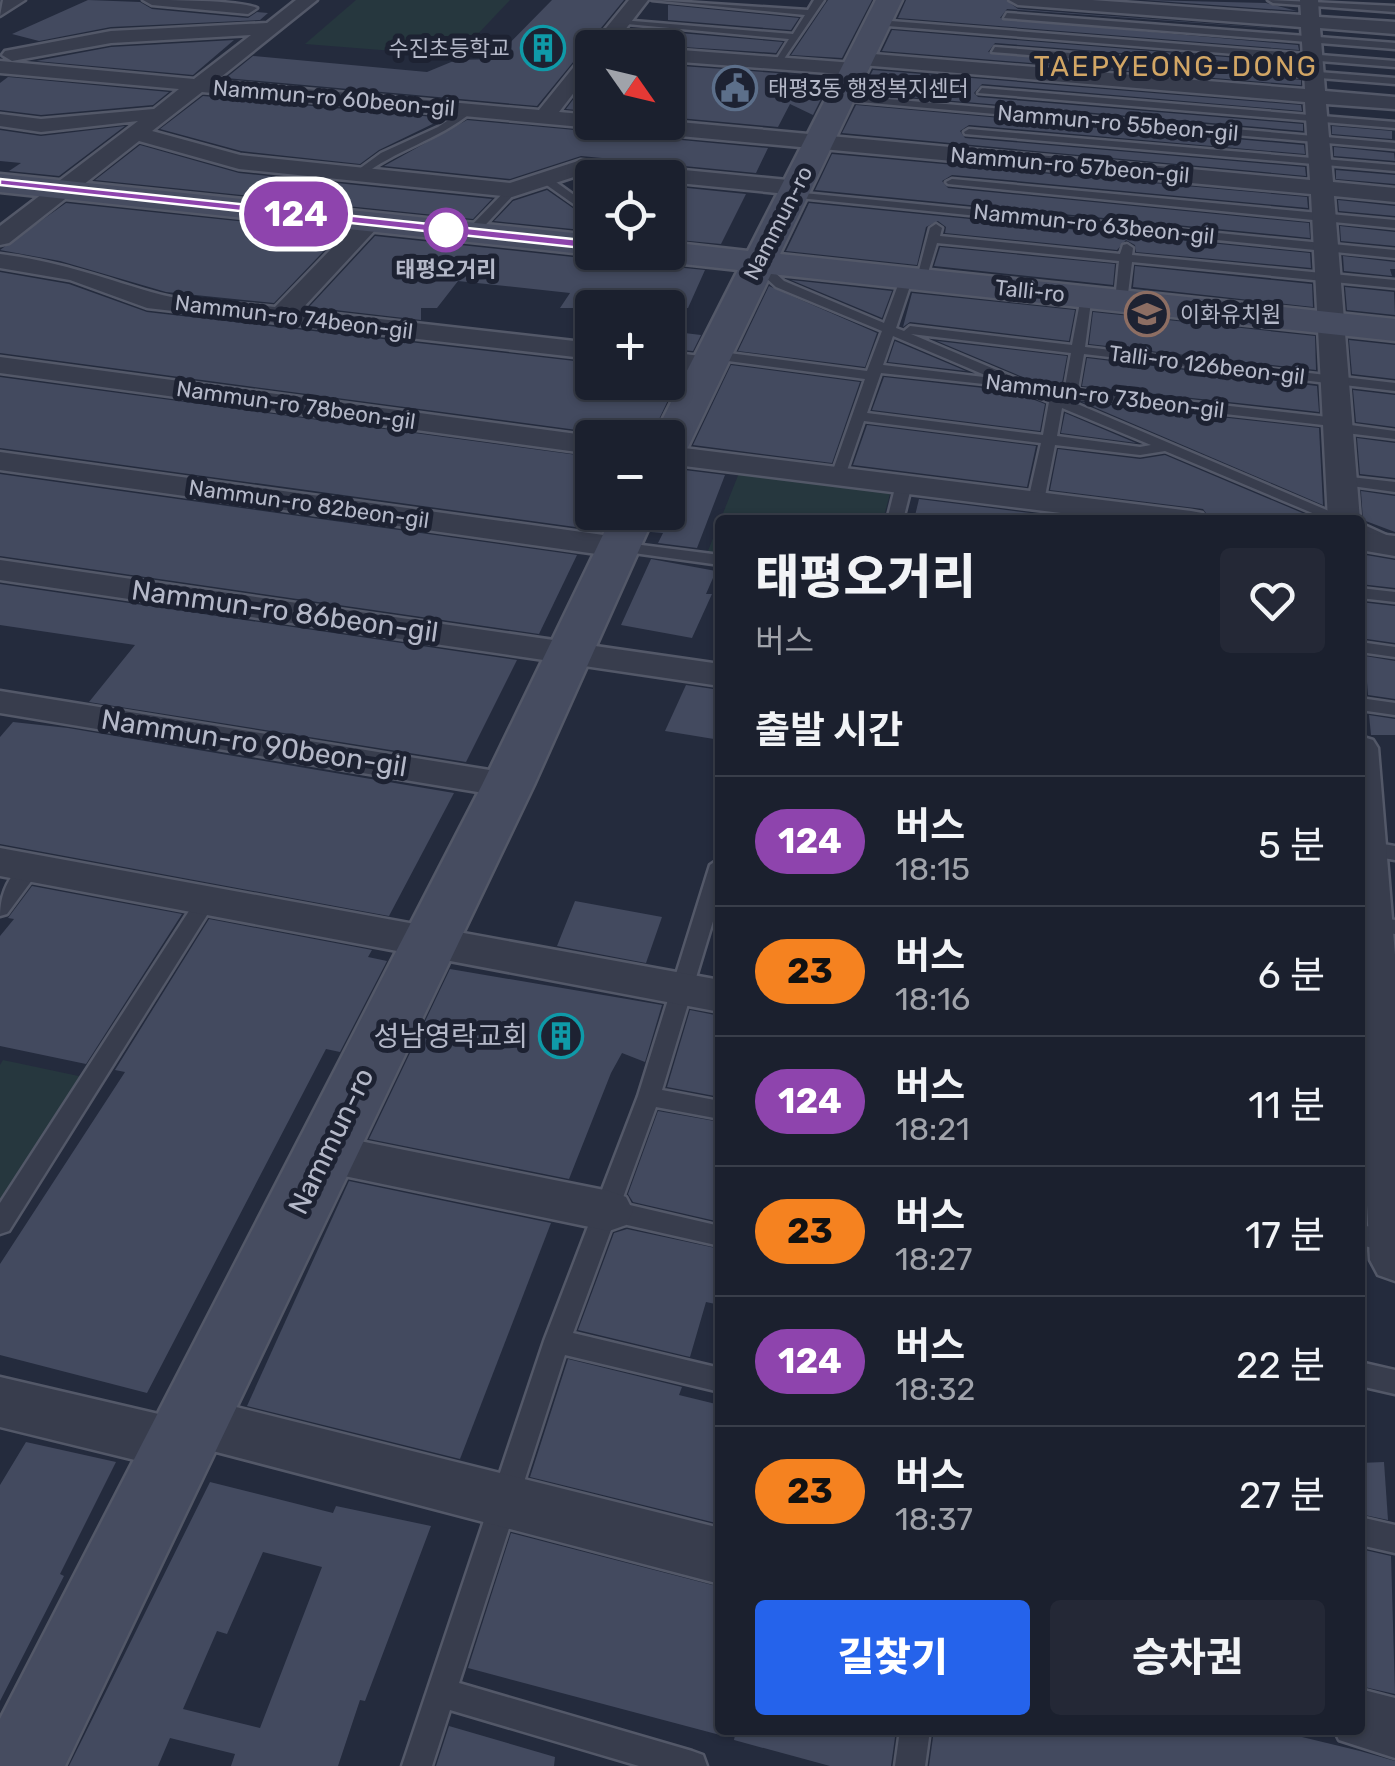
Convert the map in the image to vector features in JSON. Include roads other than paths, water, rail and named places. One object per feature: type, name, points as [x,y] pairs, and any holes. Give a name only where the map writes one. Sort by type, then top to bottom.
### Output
[{"type":"main road","name":"Nammun-ro","points":[[681,420],[756,262],[884,12]]},
{"type":"main road","points":[[0,183],[575,243]]},
{"type":"main road","name":"Talli-ro","points":[[685,254],[1395,330]]},
{"type":"main road","name":"Nammun-ro","points":[[21,1766],[508,784],[626,530]]},
{"type":"street","points":[[0,10],[16,0]]},
{"type":"street","points":[[152,0],[300,6]]},
{"type":"street","points":[[615,30],[639,0]]},
{"type":"street","points":[[1013,5],[1156,13],[1395,103]]},
{"type":"street","points":[[0,238],[300,6]]},
{"type":"street","points":[[0,65],[16,52],[111,36],[271,28]]},
{"type":"street","points":[[685,56],[779,63],[852,76],[992,60],[1146,72],[1313,71],[1395,28]]},
{"type":"street","name":"Nammun-ro 60beon-gil","points":[[0,65],[575,120]]},
{"type":"street","points":[[1313,71],[1343,515]]},
{"type":"street","points":[[544,117],[575,78]]},
{"type":"street","points":[[0,120],[42,129],[124,112],[160,114]]},
{"type":"street","points":[[685,129],[819,142]]},
{"type":"street","points":[[135,133],[239,162],[512,190],[581,168],[795,191]]},
{"type":"street","name":"Nammun-ro 57beon-gil","points":[[819,142],[1395,195]]},
{"type":"street","points":[[282,316],[370,222]]},
{"type":"street","name":"Nammun-ro 74beon-gil","points":[[0,261],[47,266],[147,300],[575,349]]},
{"type":"street","points":[[685,360],[711,360]]},
{"type":"street","name":"Nammun-ro 78beon-gil","points":[[0,365],[575,443]]},
{"type":"street","points":[[685,457],[1036,501],[1117,515]]},
{"type":"street","name":"Nammun-ro 82beon-gil","points":[[0,462],[575,524]]},
{"type":"street","points":[[1365,542],[1395,545]]},
{"type":"street","name":"Nammun-ro 86beon-gil","points":[[0,570],[715,674]]},
{"type":"street","name":"Nammun-ro 90beon-gil","points":[[0,702],[508,784]]},
{"type":"street","points":[[1369,768],[1380,1119],[1395,1260]]},
{"type":"street","points":[[16,865],[701,992]]},
{"type":"street","points":[[325,1153],[608,1211]]},
{"type":"street","points":[[0,1402],[186,1433],[503,1502],[715,1555]]},
{"type":"street","points":[[1365,1720],[1395,1728]]},
{"type":"lane","points":[[657,0],[811,13]]},
{"type":"lane","points":[[779,63],[819,0]]},
{"type":"lane","points":[[1273,0],[1313,71],[1395,168]]},
{"type":"lane","points":[[838,476],[887,327],[933,239],[1000,33],[1013,5]]},
{"type":"lane","points":[[969,132],[1138,146],[1313,71],[1395,9]]},
{"type":"lane","points":[[884,12],[1000,33],[1149,45],[1395,82]]},
{"type":"lane","name":"Talli-ro 126beon-gil","points":[[1036,501],[1049,439],[1079,350],[1126,258],[1149,45],[1156,13]]},
{"type":"lane","points":[[621,23],[796,37]]},
{"type":"lane","points":[[982,91],[1143,104],[1313,71],[1395,46]]},
{"type":"lane","points":[[1313,71],[1395,64]]},
{"type":"lane","points":[[1313,71],[1395,124]]},
{"type":"lane","name":"Nammun-ro 55beon-gil","points":[[852,76],[976,110],[1141,124],[1313,71],[1395,146]]},
{"type":"lane","name":"Nammun-ro 60beon-gil","points":[[358,175],[379,155],[453,125],[468,110]]},
{"type":"lane","points":[[545,178],[575,200]]},
{"type":"lane","points":[[952,182],[1395,224]]},
{"type":"lane","points":[[472,232],[512,190]]},
{"type":"lane","name":"Nammun-ro 63beon-gil","points":[[795,191],[1395,254]]},
{"type":"lane","points":[[933,239],[1395,284]]},
{"type":"lane","points":[[756,262],[780,284],[1031,387]]},
{"type":"lane","points":[[887,327],[1079,350]]},
{"type":"lane","name":"Talli-ro 126beon-gil","points":[[1079,350],[1395,387]]},
{"type":"lane","name":"Nammun-ro 73beon-gil","points":[[711,360],[1031,387],[1064,396],[1395,434]]},
{"type":"lane","points":[[1064,396],[1166,447],[1331,515]]},
{"type":"lane","points":[[858,416],[1140,451],[1166,447]]},
{"type":"lane","points":[[1342,481],[1395,487]]},
{"type":"lane","points":[[895,515],[904,484]]},
{"type":"lane","points":[[626,530],[715,558]]},
{"type":"lane","points":[[1365,530],[1395,545]]},
{"type":"lane","points":[[1365,593],[1395,597]]},
{"type":"lane","points":[[1365,648],[1395,652]]},
{"type":"lane","points":[[1365,705],[1395,709]]},
{"type":"lane","points":[[0,909],[16,865]]},
{"type":"lane","points":[[417,1766],[557,1341],[649,1096],[701,992],[715,896]]},
{"type":"lane","points":[[0,1224],[207,899]]},
{"type":"lane","points":[[649,1096],[715,1109]]},
{"type":"lane","points":[[608,1211],[715,1235]]},
{"type":"lane","points":[[1365,1236],[1394,1242]]},
{"type":"lane","points":[[557,1341],[715,1379]]},
{"type":"lane","points":[[1365,1375],[1395,1382]]},
{"type":"lane","points":[[1365,1531],[1395,1539]]},
{"type":"lane","points":[[442,1692],[692,1766]]},
{"type":"lane","points":[[910,1766],[914,1735]]},
{"type":"place","name":"수진초등학교","points":[[543,48]]},
{"type":"place","name":"태평3동 행정복지센터","points":[[735,88]]},
{"type":"place","name":"태평오거리","points":[[446,230]]},
{"type":"place","name":"이화유치원","points":[[1147,314]]},
{"type":"place","name":"성남영락교회","points":[[561,1036]]},
{"type":"district","name":"TAEPYEONG-DONG","points":[[1176,66]]}]
